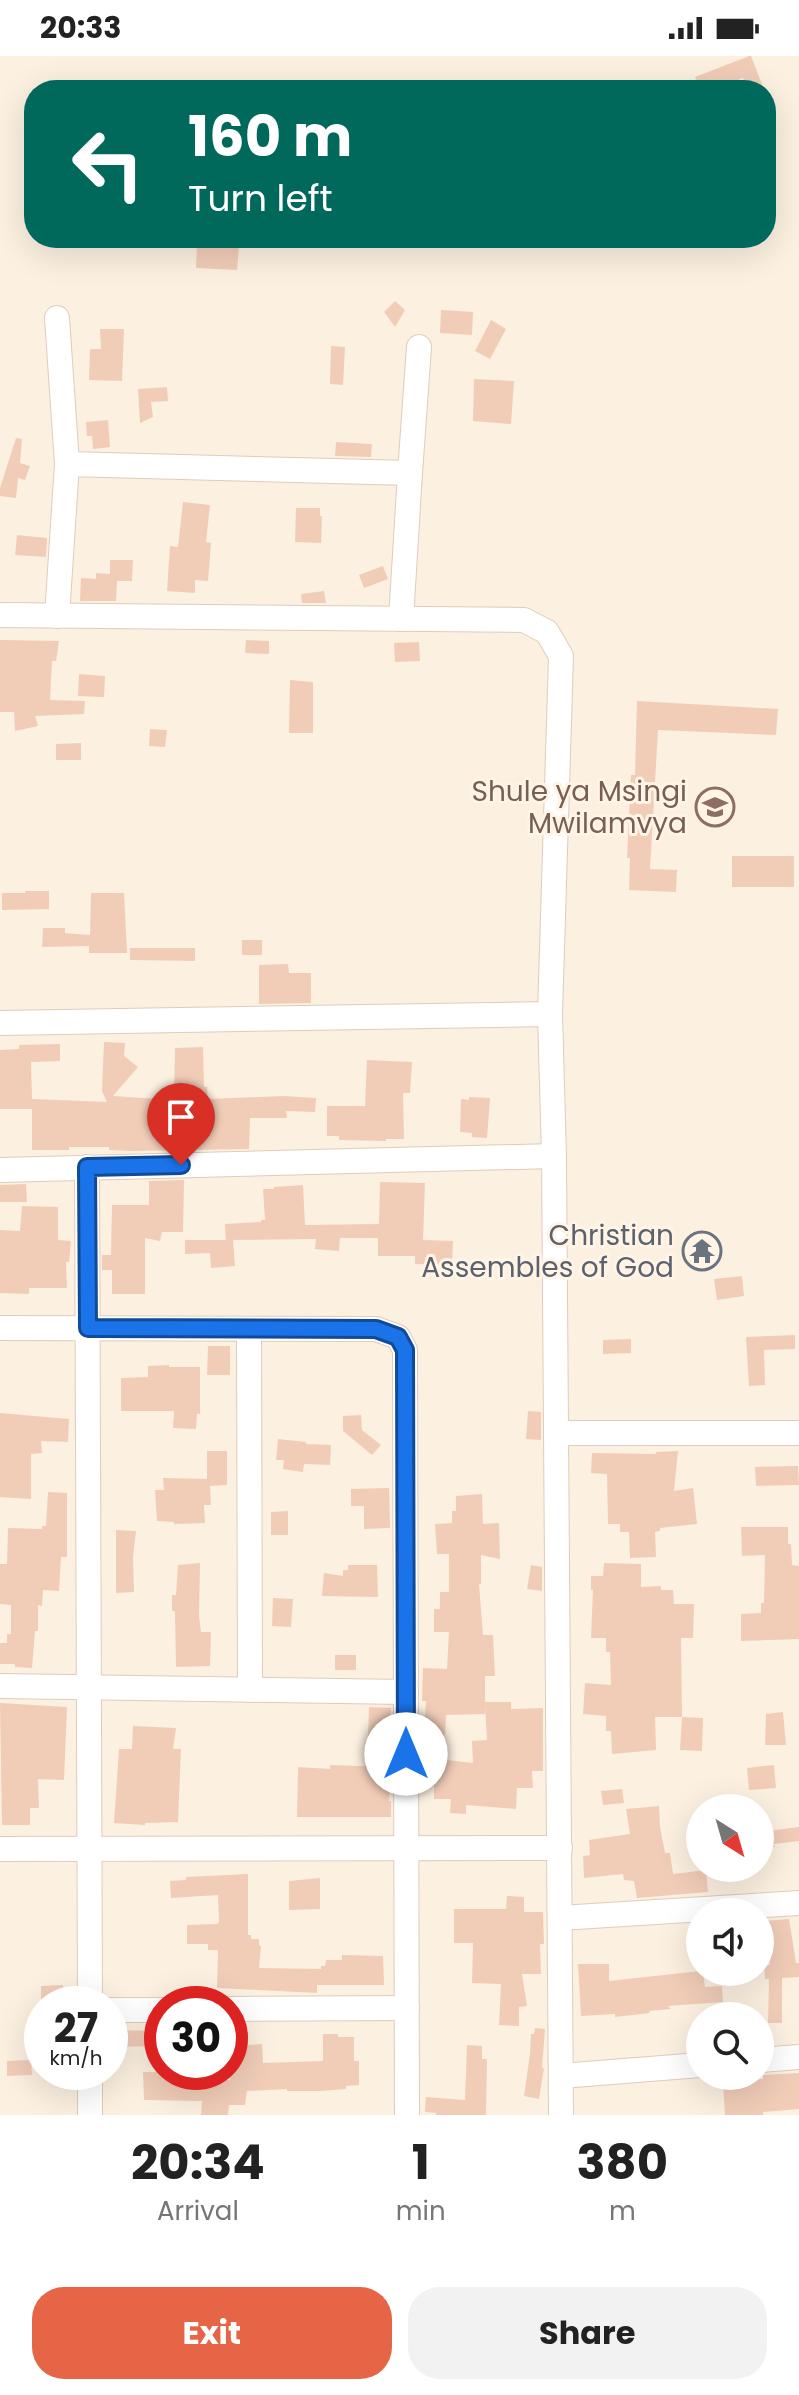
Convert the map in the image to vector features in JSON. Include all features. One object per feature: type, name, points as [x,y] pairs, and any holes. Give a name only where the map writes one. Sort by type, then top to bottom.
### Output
[{"type":"street","points":[[57,318],[67,464],[57,616]]},
{"type":"street","points":[[401,619],[419,347]]},
{"type":"street","points":[[67,464],[410,473]]},
{"type":"street","points":[[0,615],[524,620],[547,632],[561,656],[550,1014],[557,1433],[561,2115]]},
{"type":"street","points":[[0,1023],[550,1014]]},
{"type":"street","points":[[0,1170],[554,1156]]},
{"type":"street","points":[[87,1167],[90,1986]]},
{"type":"street","points":[[0,1328],[376,1329],[398,1337],[405,1350],[407,2115]]},
{"type":"street","points":[[249,1329],[250,1690]]},
{"type":"street","points":[[557,1433],[799,1433]]},
{"type":"street","points":[[0,1686],[406,1692]]},
{"type":"street","points":[[0,1849],[560,1848]]},
{"type":"street","points":[[560,1918],[799,1903]]},
{"type":"street","points":[[248,2009],[407,2008]]},
{"type":"street","points":[[774,2059],[799,2057]]},
{"type":"street","points":[[561,2076],[686,2066]]},
{"type":"street","points":[[90,2090],[90,2115]]},
{"type":"building","points":[[751,56],[760,80],[696,80],[695,77]]},
{"type":"building","points":[[197,248],[239,248],[237,270],[196,268]]},
{"type":"building","points":[[395,301],[405,310],[395,327],[384,312]]},
{"type":"building","points":[[441,310],[473,312],[472,335],[440,333]]},
{"type":"building","points":[[491,320],[506,329],[490,359],[475,351]]},
{"type":"building","points":[[100,329],[124,329],[122,381],[89,380],[90,349],[101,349]]},
{"type":"building","points":[[331,346],[345,347],[343,385],[330,384]]},
{"type":"building","points":[[474,379],[514,381],[511,424],[473,421]]},
{"type":"building","points":[[167,387],[168,401],[151,402],[153,417],[140,423],[138,389]]},
{"type":"building","points":[[108,420],[110,447],[93,449],[92,436],[87,436],[86,422]]},
{"type":"building","points":[[16,438],[22,439],[20,463],[30,466],[25,480],[18,478],[16,498],[0,496],[0,488]]},
{"type":"building","points":[[336,442],[372,444],[371,457],[335,456]]},
{"type":"building","points":[[183,502],[210,505],[206,542],[211,543],[208,581],[195,580],[195,593],[167,591],[170,546],[178,547]]},
{"type":"building","points":[[296,508],[320,508],[321,543],[295,542]]},
{"type":"building","points":[[17,535],[47,538],[46,557],[15,555]]},
{"type":"building","points":[[110,560],[133,560],[132,581],[117,581],[116,601],[80,601],[81,578],[96,579],[96,573],[110,574]]},
{"type":"building","points":[[383,566],[388,579],[364,588],[359,575]]},
{"type":"building","points":[[324,591],[326,603],[302,603],[301,594]]},
{"type":"building","points":[[0,640],[59,641],[56,661],[52,661],[50,700],[85,701],[84,714],[35,716],[38,726],[15,731],[14,712],[0,712]]},
{"type":"building","points":[[246,640],[269,641],[269,654],[245,653]]},
{"type":"building","points":[[419,642],[420,661],[395,662],[394,643]]},
{"type":"building","points":[[79,674],[105,676],[104,697],[78,696]]},
{"type":"building","points":[[290,680],[313,682],[313,733],[289,733]]},
{"type":"building","points":[[637,701],[778,709],[776,735],[658,730],[650,869],[677,870],[676,892],[629,890],[630,858],[627,858],[631,775],[635,775]]},
{"type":"building","points":[[150,729],[167,730],[165,747],[149,746]]},
{"type":"building","points":[[81,743],[81,760],[56,760],[56,744]]},
{"type":"building","points":[[732,856],[794,856],[794,887],[732,887]]},
{"type":"building","points":[[49,891],[49,909],[2,910],[2,893]]},
{"type":"building","points":[[91,893],[124,893],[127,953],[89,953],[89,946],[42,947],[43,928],[65,928],[65,933],[90,935]]},
{"type":"building","points":[[242,940],[262,940],[262,955],[242,955]]},
{"type":"building","points":[[130,948],[195,948],[195,961],[130,960]]},
{"type":"building","points":[[288,964],[289,973],[311,973],[311,1003],[259,1004],[259,965]]},
{"type":"building","points":[[104,1042],[125,1043],[124,1056],[138,1067],[113,1096],[174,1100],[175,1048],[203,1047],[204,1087],[207,1087],[208,1099],[316,1098],[315,1112],[286,1111],[287,1118],[250,1118],[249,1149],[132,1151],[109,1150],[109,1147],[69,1147],[69,1150],[32,1150],[32,1109],[0,1109],[0,1050],[19,1049],[19,1045],[60,1044],[60,1061],[31,1062],[32,1099],[107,1102],[102,1091]]},
{"type":"building","points":[[367,1060],[412,1062],[410,1093],[403,1093],[404,1139],[339,1140],[339,1136],[327,1136],[327,1106],[365,1106]]},
{"type":"building","points":[[469,1097],[490,1098],[487,1138],[460,1132],[461,1099],[469,1100]]},
{"type":"building","points":[[184,1180],[183,1232],[162,1232],[160,1241],[145,1238],[145,1294],[112,1294],[112,1270],[102,1270],[102,1255],[111,1255],[112,1205],[149,1205],[149,1181]]},
{"type":"building","points":[[380,1182],[425,1183],[423,1240],[453,1241],[452,1265],[415,1264],[415,1256],[378,1256],[378,1238],[340,1238],[339,1251],[315,1249],[316,1239],[226,1240],[225,1224],[265,1220],[263,1189],[274,1187],[303,1185],[305,1225],[379,1224]]},
{"type":"building","points":[[26,1184],[27,1202],[0,1202],[0,1185]]},
{"type":"building","points":[[22,1206],[58,1207],[58,1240],[71,1241],[69,1262],[66,1262],[67,1288],[29,1288],[29,1294],[0,1293],[0,1230],[20,1231]]},
{"type":"building","points":[[185,1240],[233,1240],[235,1266],[211,1268],[210,1253],[185,1254]]},
{"type":"building","points":[[742,1276],[744,1296],[717,1300],[714,1279]]},
{"type":"building","points":[[795,1335],[795,1349],[764,1350],[765,1385],[749,1386],[746,1337]]},
{"type":"building","points":[[631,1339],[631,1353],[603,1354],[603,1340]]},
{"type":"building","points":[[208,1346],[230,1346],[230,1375],[207,1375]]},
{"type":"building","points":[[148,1366],[200,1367],[200,1414],[197,1414],[196,1429],[173,1428],[174,1411],[121,1411],[121,1378],[148,1377]]},
{"type":"building","points":[[528,1411],[541,1412],[541,1440],[526,1439]]},
{"type":"building","points":[[0,1413],[69,1419],[68,1442],[41,1441],[42,1453],[31,1454],[31,1499],[0,1497]]},
{"type":"building","points":[[361,1415],[362,1430],[381,1445],[372,1455],[343,1431],[343,1416]]},
{"type":"building","points":[[278,1439],[331,1445],[330,1465],[304,1464],[303,1472],[283,1469],[284,1460],[276,1460]]},
{"type":"building","points":[[207,1451],[227,1451],[227,1485],[210,1486],[211,1505],[204,1505],[205,1523],[157,1521],[155,1490],[164,1490],[163,1478],[207,1479]]},
{"type":"building","points":[[678,1451],[674,1491],[693,1488],[697,1524],[660,1528],[655,1532],[656,1557],[630,1558],[629,1532],[620,1532],[620,1524],[608,1524],[607,1474],[591,1473],[592,1453],[656,1454]]},
{"type":"building","points":[[798,1466],[799,1485],[756,1486],[755,1467]]},
{"type":"building","points":[[389,1488],[390,1528],[364,1529],[364,1506],[351,1506],[351,1489]]},
{"type":"building","points":[[48,1492],[67,1493],[67,1557],[61,1557],[59,1591],[43,1590],[42,1606],[38,1605],[38,1631],[35,1631],[32,1668],[0,1664],[0,1643],[7,1643],[7,1634],[11,1634],[11,1605],[0,1604],[0,1564],[7,1564],[8,1528],[42,1529],[46,1526]]},
{"type":"building","points":[[482,1494],[483,1524],[499,1523],[500,1559],[481,1555],[479,1584],[483,1635],[493,1635],[495,1676],[485,1676],[485,1702],[511,1702],[511,1709],[543,1708],[543,1771],[532,1771],[533,1788],[517,1788],[516,1809],[466,1805],[466,1814],[450,1813],[451,1799],[434,1799],[434,1786],[429,1786],[429,1770],[438,1770],[439,1759],[473,1763],[472,1741],[487,1740],[485,1706],[485,1714],[446,1715],[445,1735],[424,1734],[426,1701],[422,1701],[423,1668],[447,1669],[449,1632],[434,1632],[434,1609],[440,1609],[440,1592],[449,1592],[449,1554],[437,1554],[435,1524],[452,1523],[456,1496]]},
{"type":"building","points":[[288,1511],[288,1535],[271,1535],[271,1512]]},
{"type":"building","points":[[741,1527],[788,1527],[792,1565],[799,1566],[799,1639],[741,1641],[741,1614],[761,1613],[761,1603],[764,1603],[765,1555],[742,1556]]},
{"type":"building","points":[[116,1530],[136,1531],[134,1592],[116,1593]]},
{"type":"building","points":[[200,1563],[199,1616],[201,1632],[211,1632],[210,1666],[176,1667],[172,1595],[176,1595],[178,1565]]},
{"type":"building","points":[[604,1563],[641,1564],[641,1587],[661,1586],[661,1590],[673,1590],[674,1604],[694,1604],[693,1638],[681,1638],[682,1717],[655,1717],[656,1750],[612,1754],[611,1731],[606,1731],[606,1716],[583,1714],[585,1683],[611,1685],[610,1652],[606,1652],[606,1638],[591,1638],[591,1576],[603,1576]]},
{"type":"building","points":[[348,1565],[377,1565],[378,1597],[322,1596],[324,1573],[343,1576],[343,1570],[348,1570]]},
{"type":"building","points":[[531,1565],[542,1567],[542,1591],[527,1589]]},
{"type":"building","points":[[273,1598],[293,1599],[291,1627],[272,1626]]},
{"type":"building","points":[[335,1655],[356,1655],[356,1670],[335,1670]]},
{"type":"building","points":[[0,1703],[67,1707],[64,1780],[38,1779],[39,1808],[30,1808],[30,1825],[2,1825]]},
{"type":"building","points":[[369,1707],[391,1708],[389,1740],[368,1740]]},
{"type":"building","points":[[783,1712],[786,1745],[765,1745],[766,1714]]},
{"type":"building","points":[[682,1717],[703,1718],[702,1751],[680,1750]]},
{"type":"building","points":[[133,1726],[176,1728],[173,1749],[181,1749],[178,1822],[145,1825],[114,1823],[119,1749],[132,1749]]},
{"type":"building","points":[[330,1765],[391,1767],[391,1817],[297,1817],[298,1767],[330,1769]]},
{"type":"building","points":[[774,1765],[776,1788],[749,1790],[747,1768]]},
{"type":"building","points":[[622,1789],[624,1803],[603,1805],[601,1791]]},
{"type":"building","points":[[659,1806],[665,1853],[670,1853],[673,1874],[686,1872],[686,1882],[707,1882],[708,1892],[637,1898],[634,1881],[624,1880],[623,1874],[584,1878],[583,1856],[590,1855],[589,1840],[630,1834],[626,1809]]},
{"type":"building","points":[[799,1827],[799,1841],[774,1844],[774,1830]]},
{"type":"building","points":[[248,1874],[248,1935],[251,1939],[259,1939],[259,1968],[321,1969],[326,1960],[342,1960],[342,1955],[383,1956],[384,1985],[317,1985],[317,1993],[217,1986],[218,1950],[208,1950],[208,1944],[187,1944],[187,1925],[217,1924],[218,1895],[171,1898],[170,1881],[186,1880],[186,1877]]},
{"type":"building","points":[[320,1878],[320,1909],[289,1910],[289,1881]]},
{"type":"building","points":[[507,1896],[524,1897],[524,1912],[543,1912],[541,1974],[522,1974],[527,2006],[519,2007],[519,2026],[499,2025],[501,1984],[472,1983],[473,1943],[454,1943],[454,1909],[506,1909]]},
{"type":"building","points":[[789,1919],[796,1963],[799,1963],[799,1977],[782,1978],[782,2023],[774,2023],[774,2002],[768,2002],[769,1986],[774,1986],[774,1920]]},
{"type":"building","points":[[578,1964],[609,1964],[609,1981],[686,1973],[686,1986],[722,1986],[723,2002],[686,2002],[686,2005],[668,2006],[671,2009],[615,2017],[615,2014],[581,2016]]},
{"type":"building","points":[[535,2028],[545,2029],[539,2099],[524,2096],[531,2034],[534,2034]]},
{"type":"building","points":[[128,2030],[144,2031],[144,2046],[128,2047]]},
{"type":"building","points":[[323,2034],[338,2034],[338,2037],[354,2037],[354,2061],[359,2061],[359,2085],[321,2091],[247,2091],[245,2105],[229,2105],[228,2115],[201,2115],[202,2101],[144,2100],[143,2072],[144,2090],[248,2090],[248,2045],[262,2044],[263,2063],[323,2061]]},
{"type":"building","points":[[467,2045],[482,2046],[482,2059],[487,2059],[486,2115],[436,2115],[425,2112],[426,2097],[465,2100]]},
{"type":"building","points":[[24,2060],[24,2075],[7,2076],[7,2061]]},
{"type":"building","points":[[799,2073],[799,2109],[763,2112],[763,2115],[725,2115],[723,2090],[774,2090],[774,2074]]},
{"type":"place","name":"Shule ya Msingi Mwilamvya","points":[[715,807]]},
{"type":"place","name":"Christian Assembles of God","points":[[702,1251]]},
{"type":"route","points":[[181,1165],[87,1167],[88,1328],[376,1329],[398,1337],[405,1350],[406,1754]]}]
